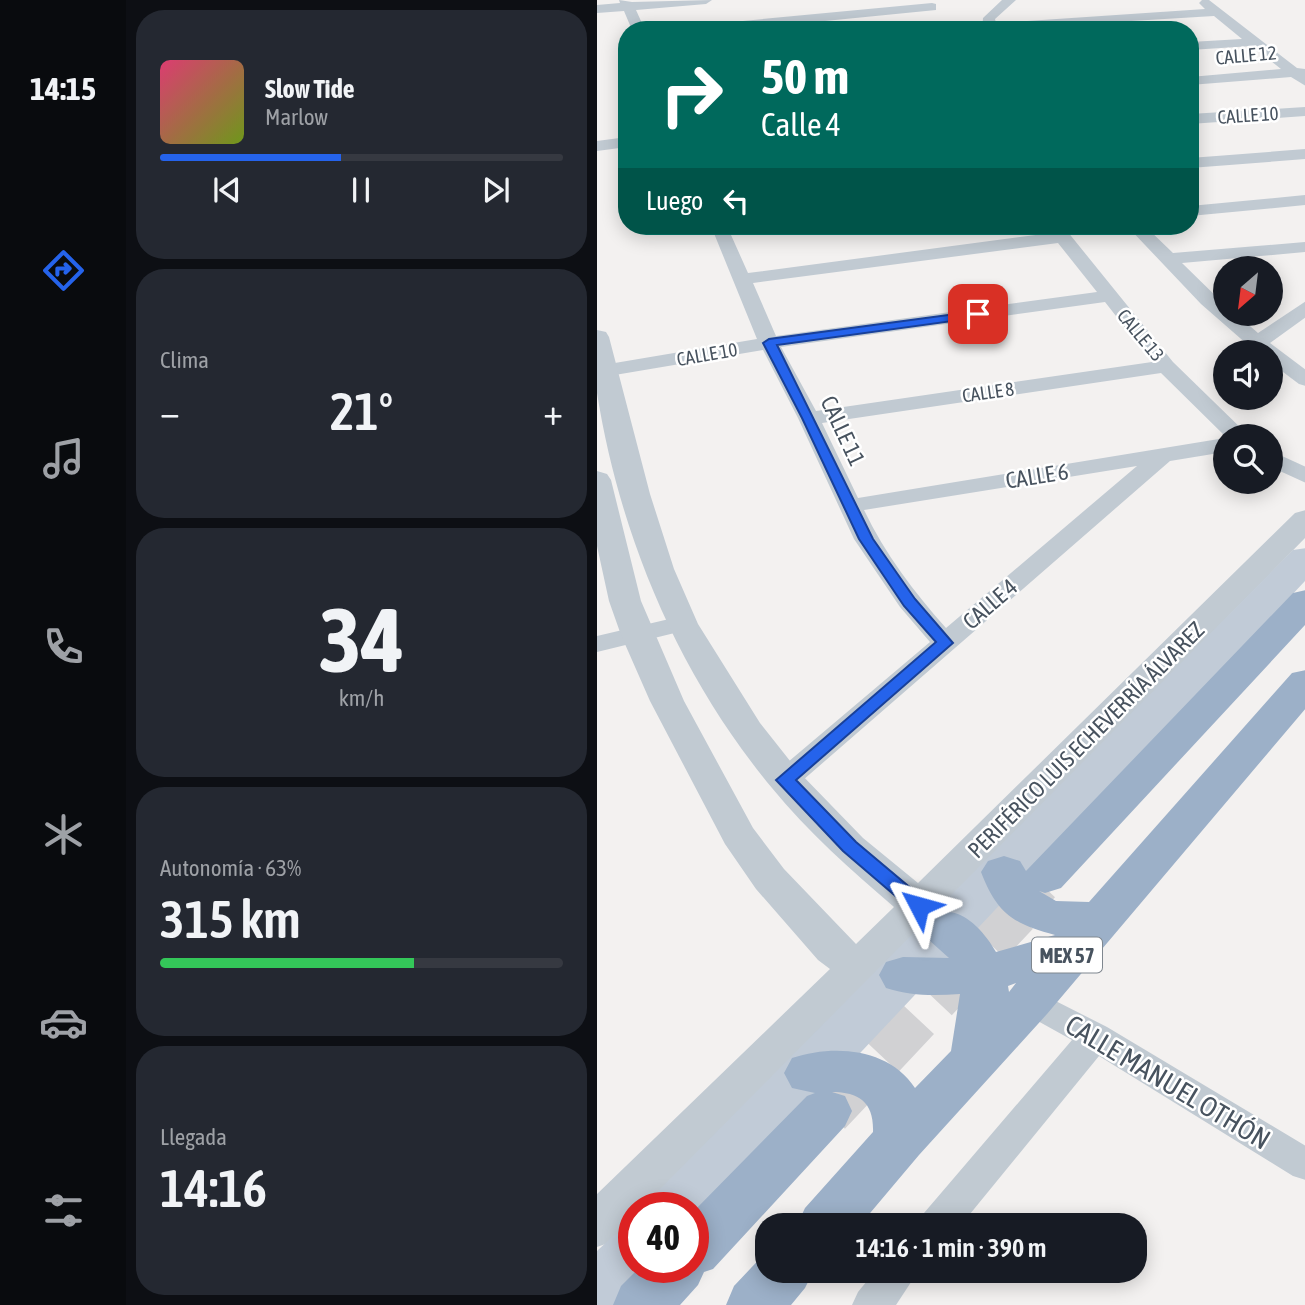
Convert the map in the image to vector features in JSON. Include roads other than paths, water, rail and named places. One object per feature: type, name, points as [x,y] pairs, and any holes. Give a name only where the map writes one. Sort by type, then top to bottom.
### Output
[{"type":"highway","name":"PERIFÉRICO LUIS ECHEVERRÍA ÁLVAREZ","points":[[1025,875],[1305,601]]},
{"type":"highway","name":"MEX 57","points":[[835,1213],[900,1139],[1030,1000],[1305,682]]},
{"type":"highway","points":[[880,971],[930,979],[983,973],[1022,965],[1088,932],[1081,921],[1057,919],[1037,913],[1019,902],[1008,887],[1025,875]]},
{"type":"highway","points":[[933,918],[965,941],[977,957],[983,973],[985,1006],[975,1059]]},
{"type":"highway","points":[[818,1092],[831,1069],[852,1070],[871,1077],[887,1088],[897,1104],[902,1121],[900,1139]]},
{"type":"highway","name":"PERIFÉRICO LUIS ECHEVERRÍA ÁLVAREZ","points":[[709,1231],[818,1092]]},
{"type":"highway","points":[[642,1305],[663,1283]]},
{"type":"highway","points":[[755,1305],[774,1283]]},
{"type":"main road","name":"PERIFÉRICO LUIS ECHEVERRÍA ÁLVAREZ","points":[[697,1192],[818,1092],[880,971],[933,918],[1025,875],[1305,558]]},
{"type":"main road","points":[[597,1290],[618,1268]]},
{"type":"street","points":[[597,9],[627,3],[706,0]]},
{"type":"street","points":[[990,21],[1010,0]]},
{"type":"street","points":[[1202,0],[1301,75]]},
{"type":"street","points":[[627,3],[635,21]]},
{"type":"street","points":[[794,21],[933,9]]},
{"type":"street","points":[[1089,21],[1217,12]]},
{"type":"street","points":[[1199,45],[1254,42]]},
{"type":"street","name":"CALLE 12","points":[[1199,81],[1301,75]]},
{"type":"street","name":"CALLE 10","points":[[1199,118],[1305,111]]},
{"type":"street","points":[[597,146],[618,143]]},
{"type":"street","points":[[1199,162],[1305,153]]},
{"type":"street","points":[[1199,210],[1305,201]]},
{"type":"street","name":"CALLE 11","points":[[728,235],[742,279],[769,343],[809,418],[849,506],[886,570],[945,643]]},
{"type":"street","points":[[742,279],[1032,235]]},
{"type":"street","name":"CALLE 13","points":[[1061,235],[1166,366],[1226,424]]},
{"type":"street","points":[[1145,235],[1208,300],[1254,340]]},
{"type":"street","points":[[1169,259],[1305,247]]},
{"type":"street","name":"CALLE 10","points":[[601,372],[769,343],[1108,296]]},
{"type":"street","points":[[1274,340],[1305,307]]},
{"type":"street","points":[[597,337],[601,372],[639,507],[658,569],[682,624],[747,730],[785,780],[849,847],[933,918]]},
{"type":"street","points":[[1283,364],[1305,380]]},
{"type":"street","name":"CALLE 8","points":[[809,418],[1166,366]]},
{"type":"street","name":"CALLE 6","points":[[849,506],[1213,447]]},
{"type":"street","name":"CALLE 4","points":[[785,780],[1163,455]]},
{"type":"street","points":[[1283,464],[1305,476]]},
{"type":"street","points":[[597,480],[625,601],[637,635],[667,701],[738,835],[801,917],[833,949],[880,971]]},
{"type":"street","name":"PERIFÉRICO LUIS ECHEVERRÍA ÁLVAREZ","points":[[933,918],[1305,519]]},
{"type":"street","points":[[597,644],[682,624]]},
{"type":"street","name":"PERIFÉRICO LUIS ECHEVERRÍA ÁLVAREZ","points":[[597,1226],[880,971]]},
{"type":"street","name":"CALLE MANUEL OTHÓN","points":[[1030,1000],[1305,1165]]},
{"type":"street","points":[[948,1213],[1095,1037]]},
{"type":"street","points":[[872,1305],[890,1283]]},
{"type":"tunnel","points":[[1012,913],[1044,879]]},
{"type":"tunnel","points":[[826,1111],[1014,911]]}]
